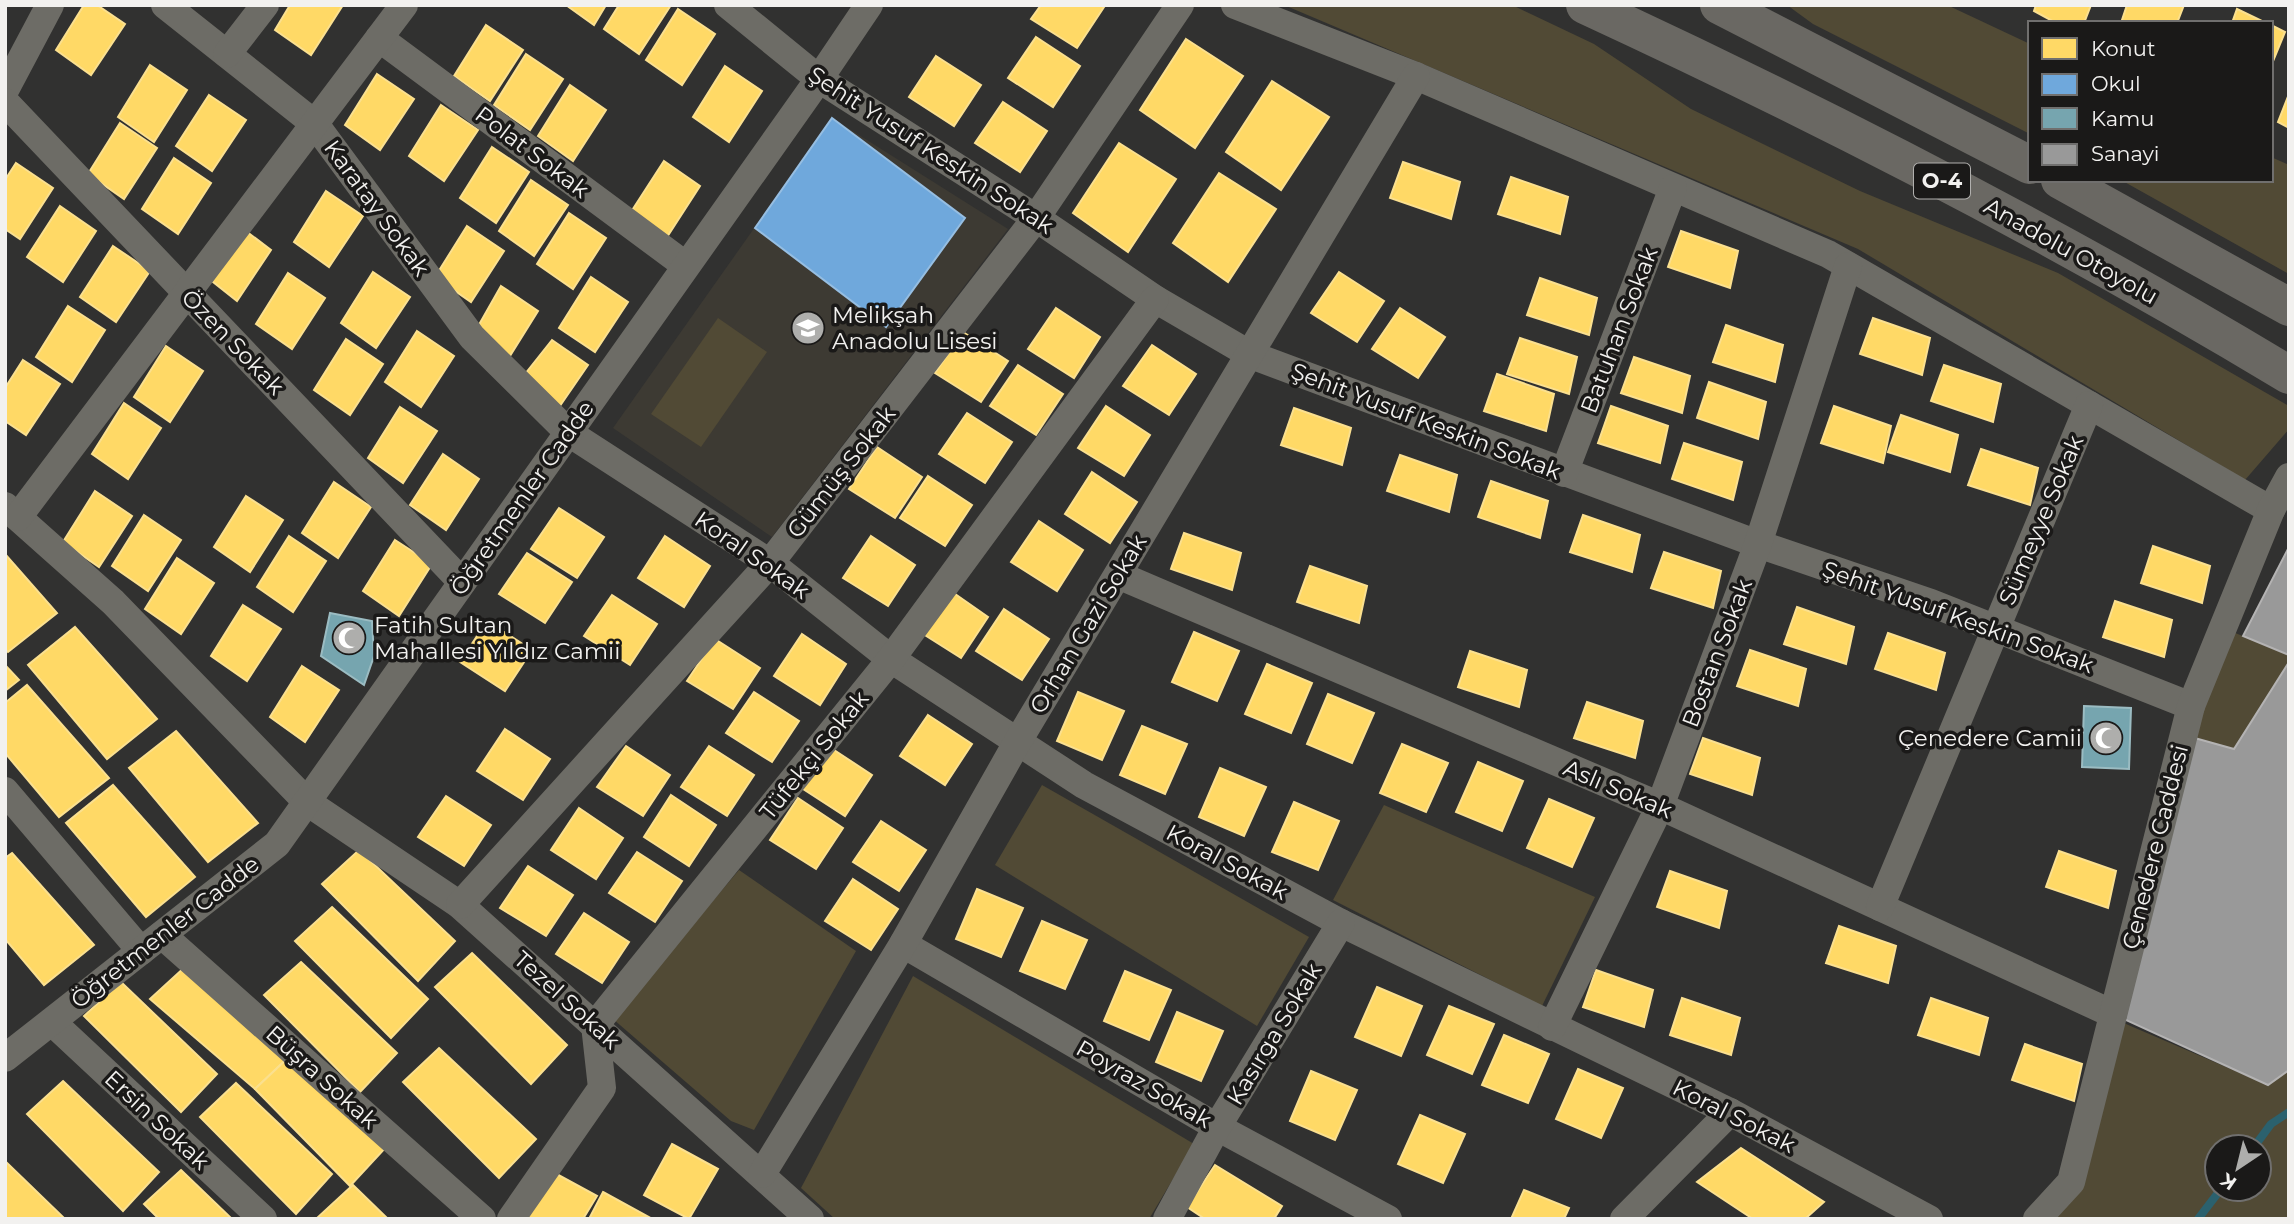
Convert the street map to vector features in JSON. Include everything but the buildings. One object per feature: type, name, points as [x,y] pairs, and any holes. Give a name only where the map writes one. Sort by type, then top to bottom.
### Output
[{"type":"highway","name":"Anadolu Otoyolu","points":[[1585,5],[1863,141],[2021,222],[2289,375]]},
{"type":"highway","name":"O-4","points":[[1719,5],[2028,163]]},
{"type":"highway","points":[[2064,182],[2289,307]]},
{"type":"street","points":[[5,90],[50,5]]},
{"type":"street","name":"Karatay Sokak","points":[[165,5],[315,124],[472,337],[569,433]]},
{"type":"street","points":[[227,54],[265,5]]},
{"type":"street","points":[[12,511],[188,294],[404,5]]},
{"type":"street","name":"Şehit Yusuf Keskin Sokak","points":[[728,5],[819,79],[1036,218],[1155,299],[1251,355],[1758,544],[1931,603],[2191,706]]},
{"type":"street","name":"Öğretmenler Cadde","points":[[5,1058],[277,844],[869,5]]},
{"type":"street","name":"Gümüş Sokak","points":[[460,905],[770,563],[1036,218],[1180,5]]},
{"type":"street","points":[[1235,5],[1416,76],[1828,254],[2271,510]]},
{"type":"street","name":"Polat Sokak","points":[[379,38],[685,265]]},
{"type":"street","name":"Orhan Gazi Sokak","points":[[762,1174],[903,944],[1018,741],[1416,76]]},
{"type":"street","name":"Özen Sokak","points":[[5,102],[462,582]]},
{"type":"street","name":"Batuhan Sokak","points":[[1564,473],[1674,188]]},
{"type":"street","name":"Bostan Sokak","points":[[1552,1027],[1660,806],[1758,544],[1848,267]]},
{"type":"street","name":"Tüfekçi Sokak","points":[[595,1025],[891,659],[1155,299]]},
{"type":"street","name":"Sümeyye Sokak","points":[[1880,907],[2089,405]]},
{"type":"street","name":"Koral Sokak","points":[[569,433],[770,563],[891,659],[1084,785],[1341,923],[1730,1112],[1929,1219]]},
{"type":"street","name":"Çenedere Caddesi","points":[[2037,1219],[2071,1182],[2191,706],[2271,510],[2289,477]]},
{"type":"street","name":"Tezel Sokak","points":[[12,511],[113,601],[307,802],[460,905],[810,1219]]},
{"type":"street","name":"Aslı Sokak","points":[[1118,575],[1660,806],[2113,1014]]},
{"type":"street","name":"Büşra Sokak","points":[[5,791],[151,943],[482,1219]]},
{"type":"street","name":"Kasırga Sokak","points":[[1167,1219],[1217,1127],[1341,923]]},
{"type":"street","name":"Poyraz Sokak","points":[[903,944],[1217,1127],[1388,1219]]},
{"type":"street","name":"Ersin Sokak","points":[[52,1022],[263,1219]]},
{"type":"street","points":[[511,1219],[602,1088],[595,1025]]},
{"type":"street","points":[[1624,1219],[1730,1112]]},
{"type":"shaded area","points":[[1284,5],[1512,5],[1594,44],[1691,109],[1860,191],[2058,273],[2289,406],[2289,429],[2245,480],[1858,249]]},
{"type":"shaded area","points":[[1787,5],[1947,5],[2028,43],[2028,133],[1813,24]]},
{"type":"shaded area","name":"Melikşah Anadolu Lisesi","points":[[832,118],[1008,229],[772,537],[613,428]]},
{"type":"shaded area","points":[[2273,158],[2289,165],[2289,274],[2125,182],[2273,182]]},
{"type":"shaded area","points":[[718,318],[767,352],[701,447],[651,414]]},
{"type":"shaded area","points":[[2223,628],[2289,655],[2289,662],[2234,749],[2184,735]]},
{"type":"shaded area","points":[[1042,785],[1309,937],[1257,1026],[995,865]]},
{"type":"shaded area","points":[[1384,805],[1595,897],[1542,1006],[1333,900]]},
{"type":"shaded area","points":[[739,870],[856,951],[754,1130],[731,1121],[613,1019]]},
{"type":"shaded area","points":[[913,976],[1194,1144],[1149,1219],[835,1219],[801,1188]]},
{"type":"shaded area","points":[[2112,1018],[2268,1085],[2289,1070],[2289,1219],[2037,1219],[2071,1182]]},
{"type":"waterway","points":[[2264,1133],[2271,1124],[2289,1112]]},
{"type":"waterway","points":[[2198,1219],[2210,1203]]},
{"type":"place","name":"Melikşah Anadolu Lisesi","points":[[808,328]]},
{"type":"place","name":"Fatih Sultan Mahallesi Yıldız Camii","points":[[349,638]]},
{"type":"place","name":"Çenedere Camii","points":[[2106,738]]}]
